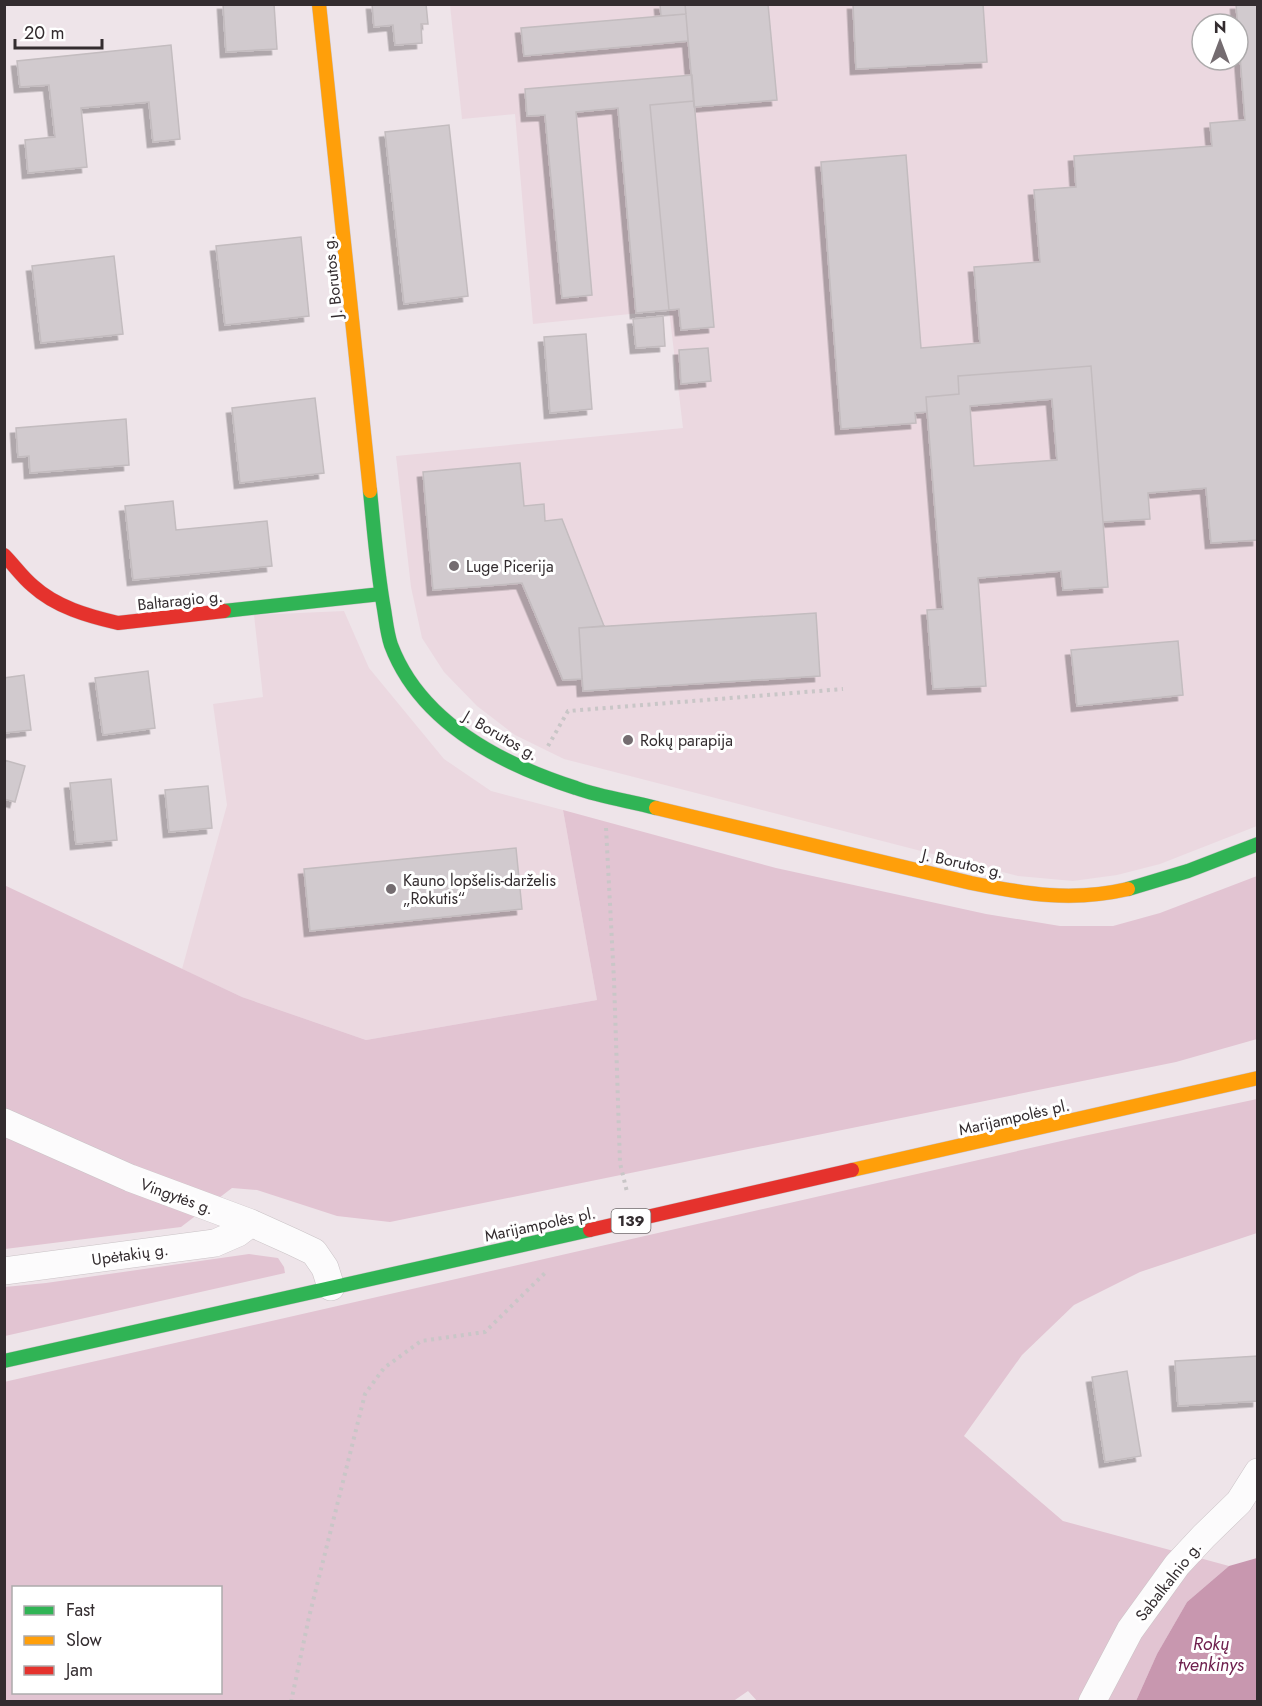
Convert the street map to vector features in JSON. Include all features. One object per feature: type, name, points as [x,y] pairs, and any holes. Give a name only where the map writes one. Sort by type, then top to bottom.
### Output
[{"type":"street","name":"J. Borutos g.","points":[[319,4],[381,594],[391,644],[406,675],[423,698],[450,725],[479,746],[533,773],[577,789],[971,883],[1022,893],[1056,896],[1104,894],[1145,884],[1257,844]]},
{"type":"street","name":"Baltaragio g.","points":[[4,555],[36,589],[66,607],[93,618],[118,623],[381,594]]},
{"type":"street","name":"Marijampolės pl.","points":[[4,1360],[1257,1078]]},
{"type":"street","name":"Vingytės g.","points":[[4,1122],[130,1178],[251,1223],[314,1252],[325,1268],[331,1287]]},
{"type":"street","name":"Upėtakių g.","points":[[4,1271],[215,1243],[238,1233],[251,1223]]},
{"type":"street","name":"Sabalkalnio g.","points":[[1092,1701],[1130,1630],[1177,1565],[1239,1502],[1257,1472]]},
{"type":"path","points":[[543,754],[568,711],[843,689]]},
{"type":"path","points":[[606,824],[620,1163]]},
{"type":"path","points":[[291,1701],[309,1617],[365,1394],[384,1368],[421,1341],[485,1332],[552,1266]]},
{"type":"shaded area","points":[[450,5],[1257,5],[1257,826],[1160,864],[1117,875],[1073,881],[1018,876],[564,759],[515,735],[477,706],[444,672],[422,638],[411,587],[396,456],[683,428],[669,310],[533,324],[515,114],[462,119]]},
{"type":"shaded area","name":"Kauno lopšelis-darželis „Rokutis“","points":[[344,611],[369,668],[444,759],[491,791],[563,810],[597,1000],[366,1040],[242,997],[182,969],[227,805],[213,704],[263,697],[254,615]]},
{"type":"shaded area","points":[[563,810],[776,868],[986,914],[1060,926],[1113,926],[1160,913],[1257,876],[1257,1039],[1176,1062],[390,1222],[337,1216],[257,1190],[232,1188],[181,1227],[5,1249],[4,885],[242,997],[366,1040],[597,1000]]},
{"type":"shaded area","points":[[1257,1099],[1257,1233],[1140,1272],[1074,1305],[1022,1355],[964,1436],[1063,1521],[1229,1566],[1187,1602],[1157,1654],[1136,1701],[758,1702],[748,1691],[732,1702],[5,1701],[4,1382],[1079,1137]]},
{"type":"shaded area","points":[[249,1254],[278,1258],[285,1273],[5,1336],[5,1287]]},
{"type":"water","name":"Rokų tvenkinys","points":[[1257,1558],[1257,1701],[1136,1701],[1157,1654],[1187,1602],[1229,1566]]},
{"type":"building","points":[[223,4],[274,4],[277,49],[226,52]]},
{"type":"building","points":[[372,4],[426,4],[428,24],[421,24],[422,43],[395,45],[393,25],[374,27]]},
{"type":"building","points":[[660,4],[685,4],[686,14],[661,16]]},
{"type":"building","points":[[685,4],[768,4],[777,100],[694,107]]},
{"type":"building","points":[[853,4],[983,4],[987,62],[856,69]]},
{"type":"building","points":[[1236,4],[1258,4],[1258,540],[1211,543],[1206,488],[1148,493],[1150,519],[1103,522],[1091,366],[958,376],[959,394],[926,397],[927,412],[915,413],[916,423],[841,429],[821,162],[906,155],[921,348],[980,343],[974,267],[1040,262],[1034,190],[1076,187],[1074,156],[1212,146],[1210,123],[1245,120],[1241,72],[1250,72],[1250,12],[1237,12]]},
{"type":"building","points":[[686,14],[688,41],[524,56],[521,28]]},
{"type":"building","points":[[171,45],[180,139],[153,142],[149,102],[81,108],[87,167],[28,173],[25,140],[55,137],[49,85],[20,87],[17,61]]},
{"type":"building","points":[[692,75],[694,101],[650,105],[669,310],[636,313],[618,108],[576,112],[592,295],[562,298],[545,115],[527,116],[525,89]]},
{"type":"building","points":[[694,101],[714,327],[681,330],[679,309],[669,310],[650,105]]},
{"type":"building","points":[[449,125],[468,296],[404,304],[385,132]]},
{"type":"building","points":[[301,237],[309,316],[225,325],[216,246]]},
{"type":"building","points":[[114,256],[123,334],[41,343],[32,266]]},
{"type":"building","points":[[663,316],[665,346],[636,348],[633,319]]},
{"type":"building","points":[[586,334],[592,409],[550,413],[544,337]]},
{"type":"building","points":[[708,348],[711,381],[681,384],[679,350]]},
{"type":"building","points":[[1091,366],[1108,587],[1063,590],[1061,571],[978,578],[986,686],[933,689],[927,610],[943,609],[926,397],[959,394],[958,376]],"holes":[[[1052,399],[1057,460],[974,466],[970,406]]]},
{"type":"building","points":[[315,398],[324,473],[240,483],[232,408]]},
{"type":"building","points":[[126,419],[129,465],[30,473],[29,456],[18,457],[16,428]]},
{"type":"building","points":[[520,463],[524,506],[544,504],[545,521],[562,519],[604,626],[579,628],[582,679],[563,680],[522,583],[433,590],[423,472]]},
{"type":"building","points":[[173,501],[176,530],[267,521],[272,566],[133,580],[125,506]]},
{"type":"building","points":[[816,613],[820,676],[583,691],[579,628]]},
{"type":"building","points":[[1178,641],[1183,695],[1077,706],[1071,650]]},
{"type":"building","points":[[148,671],[155,728],[103,735],[95,678]]},
{"type":"building","points":[[24,675],[31,730],[4,733],[4,678]]},
{"type":"building","points":[[4,760],[25,766],[15,802],[4,799]]},
{"type":"building","points":[[111,779],[117,840],[76,844],[70,783]]},
{"type":"building","points":[[208,786],[212,828],[169,832],[165,790]]},
{"type":"building","points":[[516,848],[522,909],[310,931],[304,869]]},
{"type":"building","points":[[1258,1356],[1258,1401],[1178,1406],[1175,1361]]},
{"type":"building","points":[[1127,1371],[1141,1456],[1105,1462],[1092,1377]]},
{"type":"traffic: fast","points":[[370,491],[379,580],[388,636],[404,672],[422,696],[443,718],[492,753],[548,778],[586,791],[656,808]]},
{"type":"traffic: fast","points":[[224,611],[381,594]]},
{"type":"traffic: fast","points":[[1128,889],[1188,871],[1258,844]]},
{"type":"traffic: fast","points":[[4,1361],[590,1230]]},
{"type":"traffic: slow","points":[[319,4],[370,491]]},
{"type":"traffic: slow","points":[[656,808],[971,883],[1011,890],[1068,896],[1128,889]]},
{"type":"traffic: slow","points":[[852,1170],[1258,1078]]},
{"type":"traffic: jam","points":[[4,555],[29,582],[52,600],[84,614],[118,623],[224,611]]},
{"type":"traffic: jam","points":[[590,1230],[852,1170]]},
{"type":"place","name":"Luge Picerija","points":[[454,566]]},
{"type":"place","name":"Rokų parapija","points":[[628,740]]},
{"type":"place","name":"Kauno lopšelis-darželis „Rokutis“","points":[[391,889]]}]
